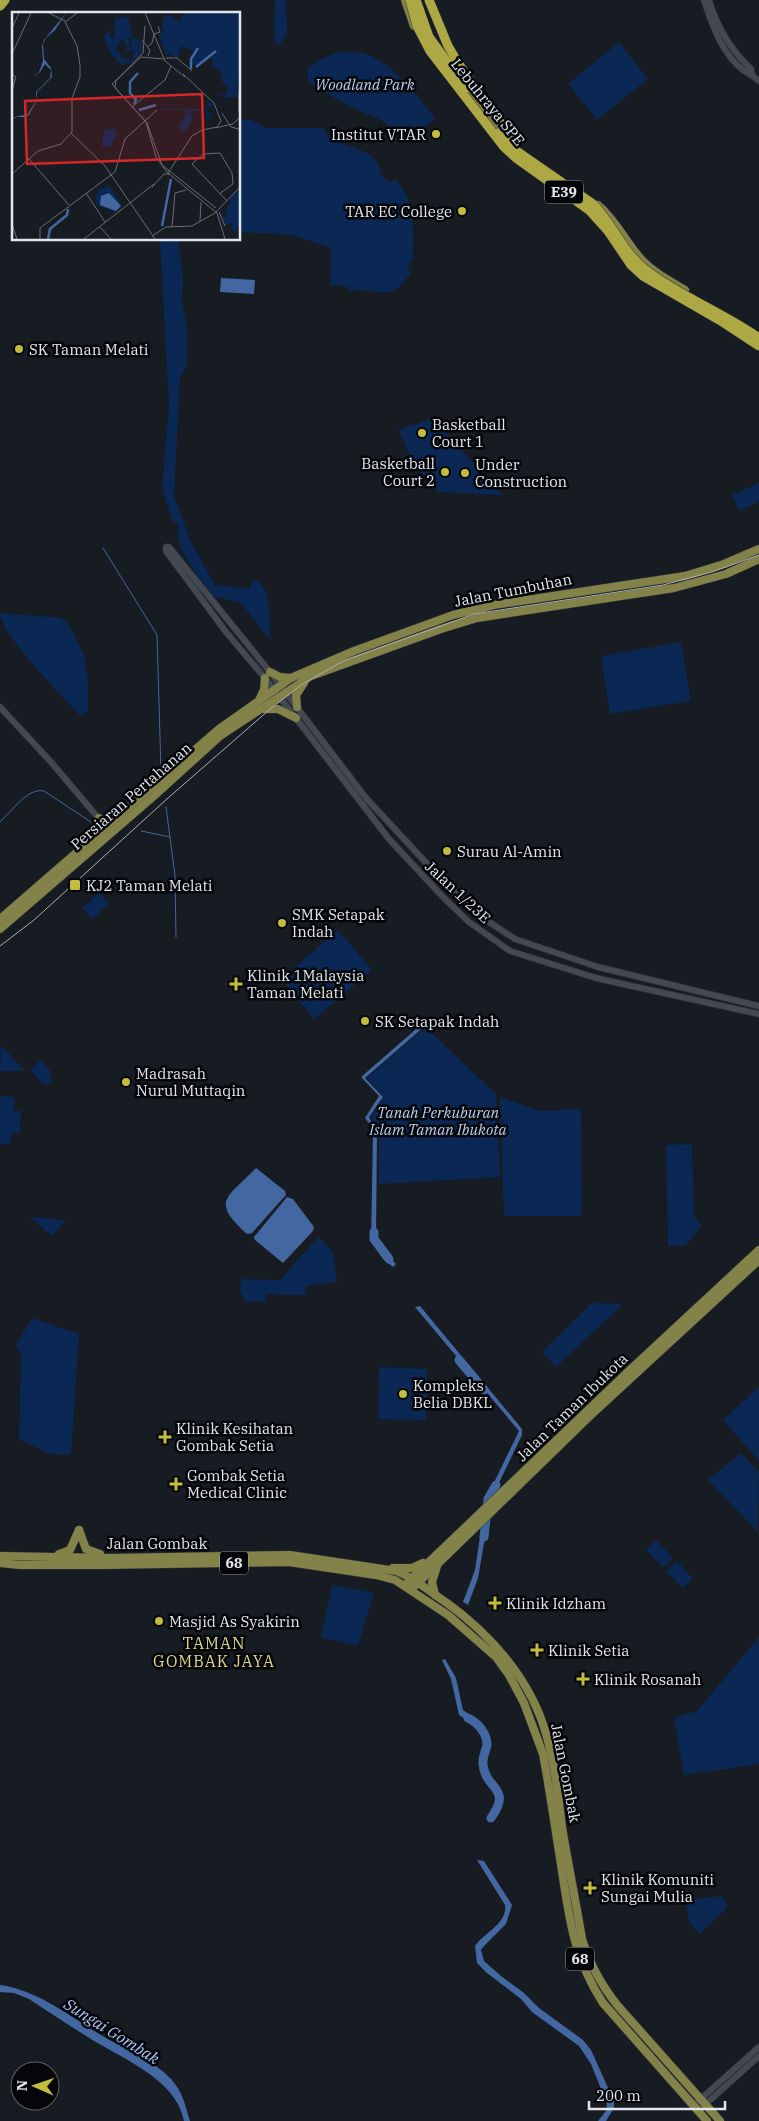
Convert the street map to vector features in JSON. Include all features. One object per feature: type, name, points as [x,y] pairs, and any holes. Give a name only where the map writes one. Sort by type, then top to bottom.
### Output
[{"type":"highway","points":[[0,6],[5,0]]},
{"type":"highway","name":"Lebuhraya SPE","points":[[410,0],[417,26],[430,51],[504,147],[516,158],[589,210],[608,231],[622,254],[643,276],[721,321],[759,347]]},
{"type":"highway","name":"Lebuhraya SPE","points":[[416,0],[424,25],[437,49],[498,132],[516,150],[593,204],[604,215],[626,249],[646,270],[759,336]]},
{"type":"highway","points":[[430,0],[445,38],[458,63],[507,134],[534,164]]},
{"type":"main road","points":[[405,0],[417,33],[453,86],[502,148],[521,167],[591,214],[605,230],[622,258],[642,276],[759,347]]},
{"type":"main road","points":[[421,0],[425,15],[437,42],[456,72],[508,140],[538,166],[602,208],[649,267],[759,336]]},
{"type":"main road","points":[[622,258],[631,260],[634,256],[634,250]]},
{"type":"main road","name":"Jalan Tumbuhan","points":[[276,687],[291,678],[354,651],[453,615],[494,605],[684,576],[724,564],[759,549]]},
{"type":"main road","points":[[747,555],[756,554],[757,560]]},
{"type":"main road","name":"Jalan Tumbuhan","points":[[282,694],[311,676],[477,618],[694,583],[734,571],[757,560]]},
{"type":"main road","points":[[724,564],[724,571],[734,571]]},
{"type":"main road","points":[[684,576],[695,577],[694,583]]},
{"type":"main road","points":[[584,591],[578,596],[579,599],[585,601]]},
{"type":"main road","points":[[549,596],[556,596],[558,601],[550,606]]},
{"type":"main road","points":[[259,700],[264,690],[267,675],[291,678]]},
{"type":"main road","points":[[297,707],[297,691],[311,676]]},
{"type":"main road","name":"Persiaran Pertahanan","points":[[0,919],[96,835],[108,830],[113,821],[219,729],[276,687]]},
{"type":"main road","name":"Persiaran Pertahanan","points":[[0,929],[108,830],[220,736],[282,694]]},
{"type":"main road","points":[[260,709],[278,709],[296,718]]},
{"type":"main road","points":[[96,835],[99,818],[113,821]]},
{"type":"main road","name":"Jalan Taman Ibukota","points":[[476,1522],[496,1497],[759,1250]]},
{"type":"main road","name":"Jalan Taman Ibukota","points":[[409,1588],[476,1522],[494,1509],[592,1414],[759,1260]]},
{"type":"main road","points":[[42,1556],[64,1553],[70,1550],[79,1530],[86,1549],[111,1558]]},
{"type":"main road","name":"Jalan Gombak","points":[[0,1556],[111,1558],[290,1555],[377,1571],[409,1588],[451,1618],[496,1657],[509,1675],[524,1703],[544,1754],[572,1931],[581,1964],[589,1982],[603,2003],[707,2121]]},
{"type":"main road","points":[[389,1569],[412,1568],[435,1561],[432,1583],[435,1596]]},
{"type":"main road","name":"Jalan Gombak","points":[[0,1562],[20,1565],[289,1562],[377,1571],[389,1569],[415,1580],[466,1618],[505,1657],[526,1687],[542,1720],[551,1753],[582,1939],[590,1964],[603,1987],[618,2006],[720,2121]]},
{"type":"main road","points":[[542,1720],[541,1731],[545,1747],[544,1754]]},
{"type":"street","points":[[704,0],[714,27],[724,46],[742,68],[759,81]]},
{"type":"street","points":[[709,0],[723,36],[732,49],[751,69],[752,74]]},
{"type":"street","points":[[166,547],[169,547],[267,675],[226,632],[166,551],[166,547]]},
{"type":"street","name":"Jalan 1/23E","points":[[267,675],[282,694],[297,707],[379,813],[455,893],[499,930],[515,939],[598,967],[759,1006]]},
{"type":"street","name":"Jalan 1/23E","points":[[282,694],[296,718],[398,849],[461,915],[496,942],[510,951],[596,978],[759,1014]]},
{"type":"street","points":[[0,706],[51,762],[108,830]]},
{"type":"street","points":[[704,2101],[759,2047]]},
{"type":"street","points":[[696,2108],[759,2056]]},
{"type":"green space","points":[[275,0],[286,0],[287,33],[279,46],[274,42]]},
{"type":"green space","points":[[619,42],[648,79],[597,120],[568,84]]},
{"type":"green space","name":"Woodland Park","points":[[342,52],[362,53],[383,63],[403,80],[435,118],[408,143],[380,119],[359,111],[315,87],[308,80],[307,70],[323,58]]},
{"type":"green space","points":[[240,119],[252,120],[266,128],[323,128],[332,139],[371,156],[380,167],[381,176],[389,182],[395,179],[402,188],[411,208],[413,262],[409,262],[408,269],[412,272],[395,290],[385,293],[362,290],[351,291],[348,287],[330,285],[331,251],[328,247],[293,235],[240,232]]},
{"type":"green space","points":[[160,240],[178,240],[183,278],[182,303],[187,328],[187,364],[180,378],[174,496],[192,544],[215,585],[249,589],[252,581],[258,581],[263,587],[268,602],[271,641],[241,603],[213,596],[183,553],[178,535],[179,525],[172,520],[162,487],[169,406]]},
{"type":"green space","points":[[434,418],[475,465],[479,473],[503,495],[438,492],[416,467],[398,430],[410,424],[414,425]]},
{"type":"green space","points":[[759,483],[759,502],[739,511],[732,495]]},
{"type":"green space","points":[[0,613],[61,618],[70,626],[84,655],[88,679],[88,711],[81,716],[48,681],[10,635]]},
{"type":"green space","points":[[681,642],[691,701],[610,714],[601,656]]},
{"type":"green space","points":[[99,893],[109,904],[92,919],[82,908]]},
{"type":"green space","points":[[338,930],[372,970],[314,1019],[281,979]]},
{"type":"green space","name":"Tanah Perkuburan Islam Taman Ibukota","points":[[425,1027],[496,1094],[500,1177],[379,1184],[379,1134],[371,1116],[384,1097],[367,1078]]},
{"type":"green space","points":[[1,1045],[25,1071],[0,1071]]},
{"type":"green space","points":[[41,1060],[51,1072],[51,1084],[43,1084],[30,1070]]},
{"type":"green space","points":[[0,1096],[15,1097],[14,1111],[21,1111],[20,1133],[11,1133],[10,1144],[0,1144]]},
{"type":"green space","points":[[500,1097],[540,1111],[577,1109],[581,1112],[582,1216],[504,1216]]},
{"type":"green space","points":[[692,1144],[694,1216],[702,1226],[685,1246],[668,1246],[666,1145]]},
{"type":"green space","points":[[30,1217],[66,1220],[52,1236]]},
{"type":"green space","points":[[318,1237],[333,1251],[337,1282],[306,1286],[305,1295],[266,1294],[266,1302],[246,1302],[240,1291],[241,1279],[280,1280]]},
{"type":"green space","points":[[592,1303],[623,1304],[556,1367],[542,1352]]},
{"type":"green space","points":[[32,1318],[79,1334],[71,1455],[50,1454],[19,1439],[21,1356],[16,1345]]},
{"type":"green space","name":"Kompleks Belia DBKL","points":[[379,1367],[427,1369],[426,1420],[378,1419]]},
{"type":"green space","points":[[759,1387],[759,1461],[723,1420]]},
{"type":"green space","points":[[741,1453],[759,1472],[758,1532],[708,1480]]},
{"type":"green space","points":[[656,1540],[673,1558],[663,1567],[646,1550]]},
{"type":"green space","points":[[677,1561],[693,1579],[683,1588],[666,1571]]},
{"type":"green space","points":[[332,1585],[374,1593],[358,1646],[321,1637]]},
{"type":"green space","points":[[759,1637],[759,1764],[684,1775],[674,1718],[697,1711]]},
{"type":"green space","points":[[722,1896],[728,1907],[699,1934],[689,1922],[686,1900]]},
{"type":"shaded area","points":[[221,278],[255,280],[254,294],[220,292]]},
{"type":"shaded area","points":[[423,1023],[425,1026],[365,1078],[383,1097],[369,1117],[377,1132],[376,1239],[377,1244],[396,1264],[393,1267],[383,1259],[371,1241],[373,1135],[371,1126],[365,1118],[379,1096],[361,1077]]},
{"type":"shaded area","points":[[256,1168],[285,1191],[286,1195],[252,1233],[247,1234],[229,1214],[226,1207],[231,1193]]},
{"type":"shaded area","points":[[287,1197],[293,1199],[314,1227],[313,1231],[283,1263],[255,1240],[254,1237]]},
{"type":"shaded area","points":[[420,1306],[522,1429],[522,1435],[496,1489],[487,1497],[519,1431],[415,1307]]},
{"type":"shaded area","points":[[487,1526],[478,1578],[468,1605],[463,1602],[475,1570],[481,1530]]},
{"type":"shaded area","points":[[445,1659],[456,1678],[463,1710],[481,1722],[475,1725],[459,1715],[451,1679],[442,1660]]},
{"type":"shaded area","points":[[477,1860],[484,1861],[512,1905],[506,1924],[481,1950],[484,1961],[524,1993],[539,2008],[583,2040],[591,2050],[614,2101],[614,2108],[606,2121],[598,2121],[606,2111],[607,2104],[591,2064],[579,2046],[532,2012],[521,1999],[477,1963],[475,1946],[503,1917],[505,1905]]},
{"type":"shaded area","name":"Sungai Gombak","points":[[0,1985],[14,1988],[42,1999],[157,2067],[171,2079],[178,2089],[190,2121],[184,2121],[179,2107],[171,2094],[147,2072],[29,1999],[14,1993],[0,1992]]},
{"type":"waterway","points":[[103,548],[157,635],[161,771]]},
{"type":"waterway","points":[[0,822],[26,796],[38,791],[44,791],[91,822]]},
{"type":"waterway","points":[[166,807],[175,876],[176,937]]},
{"type":"waterway","points":[[141,831],[170,837]]},
{"type":"waterway","points":[[374,1232],[374,1239],[389,1259]]},
{"type":"waterway","points":[[459,1360],[484,1390]]},
{"type":"waterway","points":[[484,1537],[488,1499],[496,1485]]},
{"type":"waterway","points":[[468,1718],[481,1729],[487,1741],[483,1764],[485,1773],[499,1794],[497,1808],[491,1818]]},
{"type":"tram line","points":[[0,946],[34,920],[168,798],[269,710],[301,685],[343,661],[474,614],[663,585],[712,572],[759,555]]},
{"type":"place","name":"Institut VTAR","points":[[436,134]]},
{"type":"place","name":"TAR EC College","points":[[462,211]]},
{"type":"place","name":"SK Taman Melati","points":[[19,349]]},
{"type":"place","name":"Basketball Court 1","points":[[422,433]]},
{"type":"place","name":"Basketball Court 2","points":[[445,472]]},
{"type":"place","name":"Under Construction","points":[[465,473]]},
{"type":"place","name":"Surau Al-Amin","points":[[447,851]]},
{"type":"place","name":"KJ2 Taman Melati","points":[[75,885]]},
{"type":"place","name":"SMK Setapak Indah","points":[[282,923]]},
{"type":"place","name":"Klinik 1Malaysia Taman Melati","points":[[236,984]]},
{"type":"place","name":"SK Setapak Indah","points":[[365,1021]]},
{"type":"place","name":"Madrasah Nurul Muttaqin","points":[[126,1082]]},
{"type":"place","name":"Kompleks Belia DBKL","points":[[403,1394]]},
{"type":"place","name":"Klinik Kesihatan Gombak Setia","points":[[165,1437]]},
{"type":"place","name":"Gombak Setia Medical Clinic","points":[[176,1484]]},
{"type":"place","name":"Klinik Idzham","points":[[495,1603]]},
{"type":"place","name":"Masjid As Syakirin","points":[[159,1621]]},
{"type":"place","name":"Klinik Setia","points":[[537,1650]]},
{"type":"place","name":"Klinik Rosanah","points":[[583,1679]]},
{"type":"place","name":"Klinik Komuniti Sungai Mulia","points":[[590,1888]]},
{"type":"district","name":"TAMAN GOMBAK JAYA","points":[[214,1652]]}]
